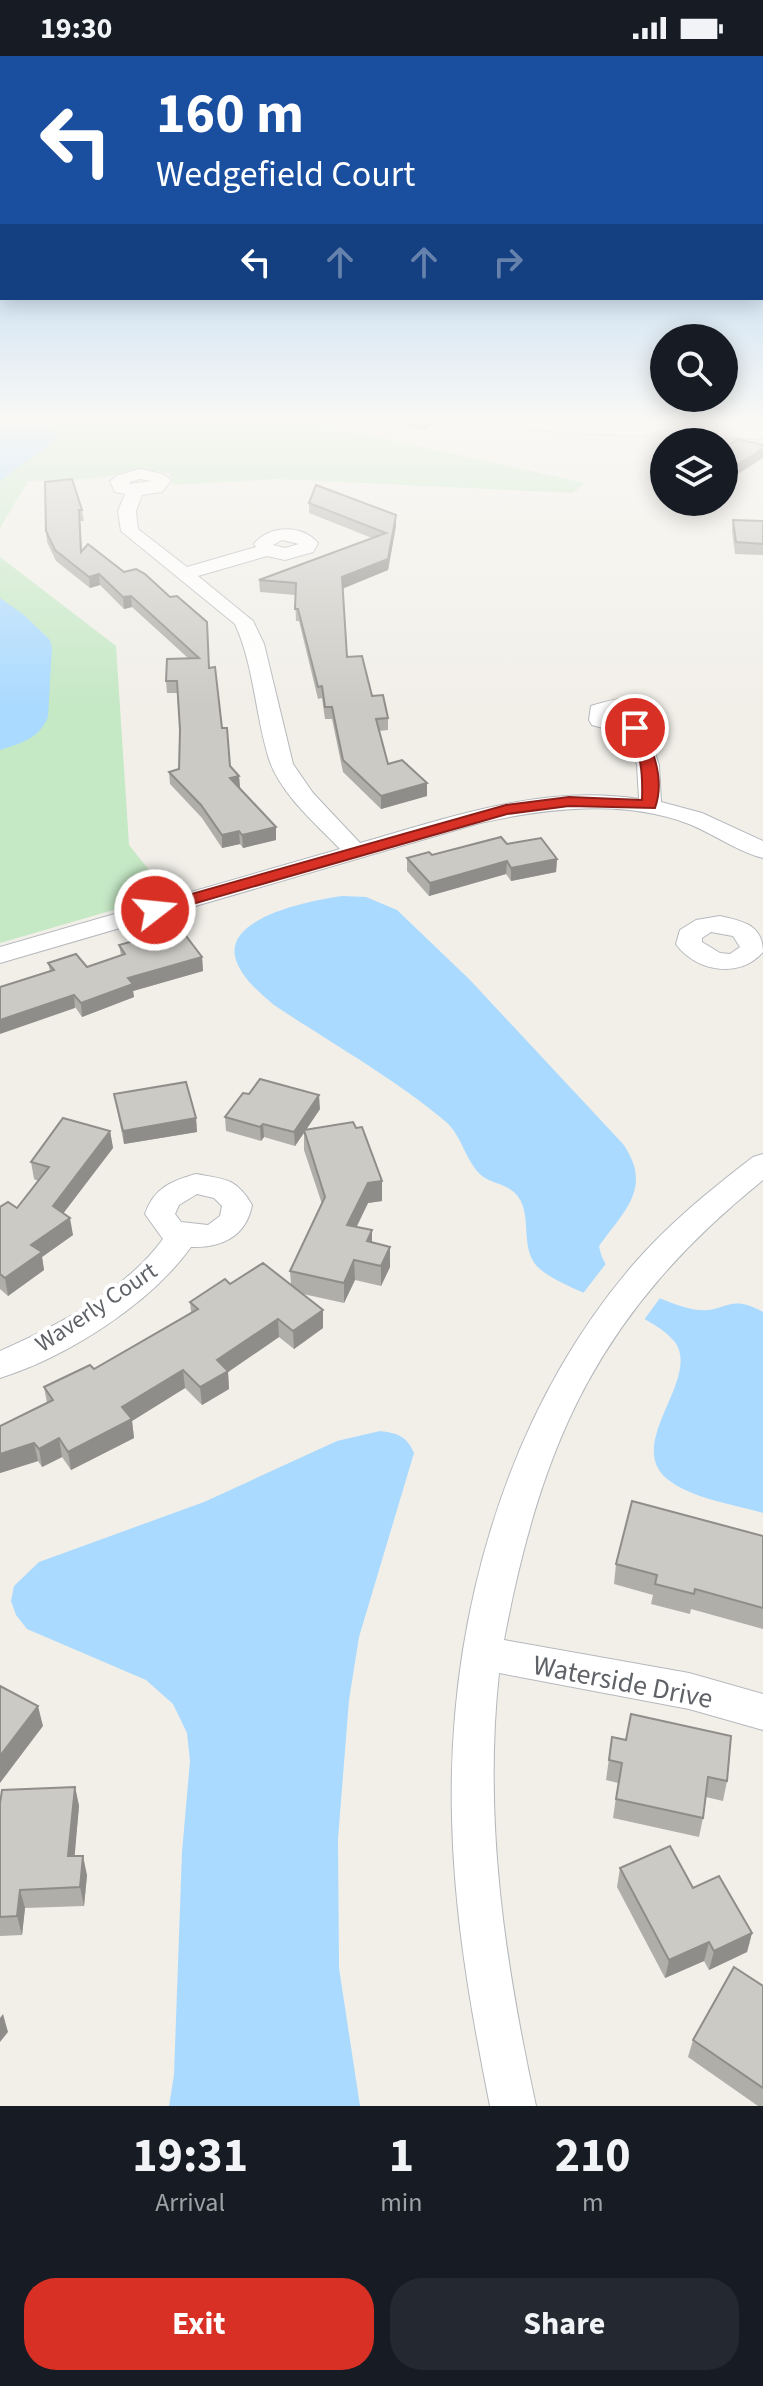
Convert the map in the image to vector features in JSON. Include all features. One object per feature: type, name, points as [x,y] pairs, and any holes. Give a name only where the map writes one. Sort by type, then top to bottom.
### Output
[{"type":"street","points":[[127,515],[130,531],[243,621],[254,644],[282,764],[305,798],[356,852]]},
{"type":"street","points":[[183,574],[267,550]]},
{"type":"street","points":[[635,728],[647,752],[651,769],[650,805]]},
{"type":"street","points":[[0,955],[521,806],[569,801],[650,805],[710,824],[763,851]]},
{"type":"street","points":[[513,2106],[496,2025],[475,1862],[472,1776],[483,1653],[500,1559],[526,1476],[571,1379],[613,1313],[641,1276],[707,1209],[763,1164]]},
{"type":"street","name":"Waverly Court","points":[[0,1365],[73,1327],[151,1273],[182,1236]]},
{"type":"street","name":"Waterside Drive","points":[[483,1653],[689,1691],[763,1712]]},
{"type":"green space","points":[[0,515],[8,515],[0,528]]},
{"type":"green space","points":[[0,557],[116,646],[129,845],[168,894],[0,943]]},
{"type":"water","points":[[0,598],[24,615],[50,640],[52,648],[48,717],[40,730],[28,739],[0,750]]},
{"type":"water","points":[[342,896],[366,897],[397,910],[469,979],[623,1144],[636,1173],[635,1186],[626,1209],[599,1246],[604,1261],[613,1273],[641,1290],[690,1309],[708,1310],[743,1304],[763,1312],[763,1513],[687,1491],[666,1478],[656,1463],[654,1446],[658,1428],[679,1373],[680,1356],[674,1341],[647,1320],[573,1288],[541,1270],[529,1252],[520,1200],[510,1189],[476,1170],[456,1133],[445,1121],[383,1075],[274,1005],[245,977],[235,956],[236,942],[244,930],[275,912]]},
{"type":"water","points":[[380,1431],[401,1436],[414,1453],[359,1637],[349,1700],[338,1839],[339,1968],[360,2106],[169,2106],[174,2075],[182,1852],[190,1761],[187,1733],[173,1704],[146,1680],[27,1629],[16,1615],[11,1601],[14,1586],[39,1562],[204,1502],[337,1441]]},
{"type":"pier","points":[[608,1261],[617,1272],[663,1294],[641,1324],[581,1296]]},
{"type":"building","points":[[46,515],[79,515],[81,552],[88,544],[124,572],[136,569],[145,574],[170,597],[177,596],[207,622],[209,668],[215,667],[222,728],[227,728],[230,766],[239,776],[230,778],[276,827],[242,835],[239,831],[222,835],[201,805],[169,772],[179,769],[180,730],[177,681],[166,681],[167,659],[199,658],[131,596],[123,597],[99,574],[89,577],[55,550],[46,531]]},
{"type":"building","points":[[339,515],[396,515],[388,559],[342,577],[347,657],[362,656],[372,696],[383,695],[388,718],[376,719],[388,764],[402,760],[427,783],[381,796],[343,760],[332,707],[325,707],[322,686],[318,687],[298,609],[295,609],[296,583],[259,580],[386,533]]},
{"type":"building","points":[[733,520],[763,521],[763,544],[736,542]]},
{"type":"building","points":[[501,837],[507,844],[541,838],[557,859],[511,868],[507,861],[430,883],[407,858],[429,852],[432,855]]},
{"type":"building","points":[[180,928],[202,957],[128,978],[133,984],[81,1003],[74,995],[0,1020],[0,987],[54,970],[48,963],[76,954],[87,967],[125,954],[119,945]]},
{"type":"building","points":[[260,1079],[319,1095],[294,1132],[225,1117],[243,1093],[249,1094]]},
{"type":"building","points":[[186,1082],[196,1118],[123,1131],[114,1094]]},
{"type":"building","points":[[63,1118],[110,1131],[53,1206],[70,1218],[31,1245],[42,1252],[5,1278],[0,1274],[0,1207],[8,1202],[17,1208],[49,1167],[31,1162]]},
{"type":"building","points":[[353,1122],[356,1128],[362,1127],[382,1181],[368,1183],[347,1225],[372,1230],[367,1241],[390,1247],[381,1266],[354,1260],[344,1283],[290,1271],[325,1197],[304,1130]]},
{"type":"building","points":[[263,1263],[323,1310],[293,1331],[278,1319],[217,1360],[228,1371],[200,1387],[183,1370],[122,1407],[132,1419],[68,1452],[59,1438],[39,1449],[34,1443],[0,1454],[0,1426],[53,1400],[44,1387],[90,1365],[94,1369],[198,1309],[190,1302],[225,1279],[230,1284]]},
{"type":"building","points":[[632,1501],[763,1536],[763,1608],[695,1589],[694,1594],[655,1584],[657,1575],[616,1564]]},
{"type":"building","points":[[0,1686],[38,1706],[0,1756]]},
{"type":"building","points":[[631,1714],[731,1736],[727,1781],[708,1777],[703,1818],[616,1799],[622,1763],[609,1760],[612,1737],[626,1740]]},
{"type":"building","points":[[75,1787],[68,1856],[83,1856],[80,1887],[20,1890],[17,1916],[0,1917],[2,1790]]},
{"type":"building","points":[[670,1846],[693,1888],[719,1876],[752,1933],[714,1951],[709,1942],[669,1960],[620,1868]]},
{"type":"building","points":[[734,1967],[763,1986],[763,2088],[693,2040]]},
{"type":"route","points":[[155,910],[506,810],[569,801],[650,805],[651,769],[647,752],[635,728]]}]
